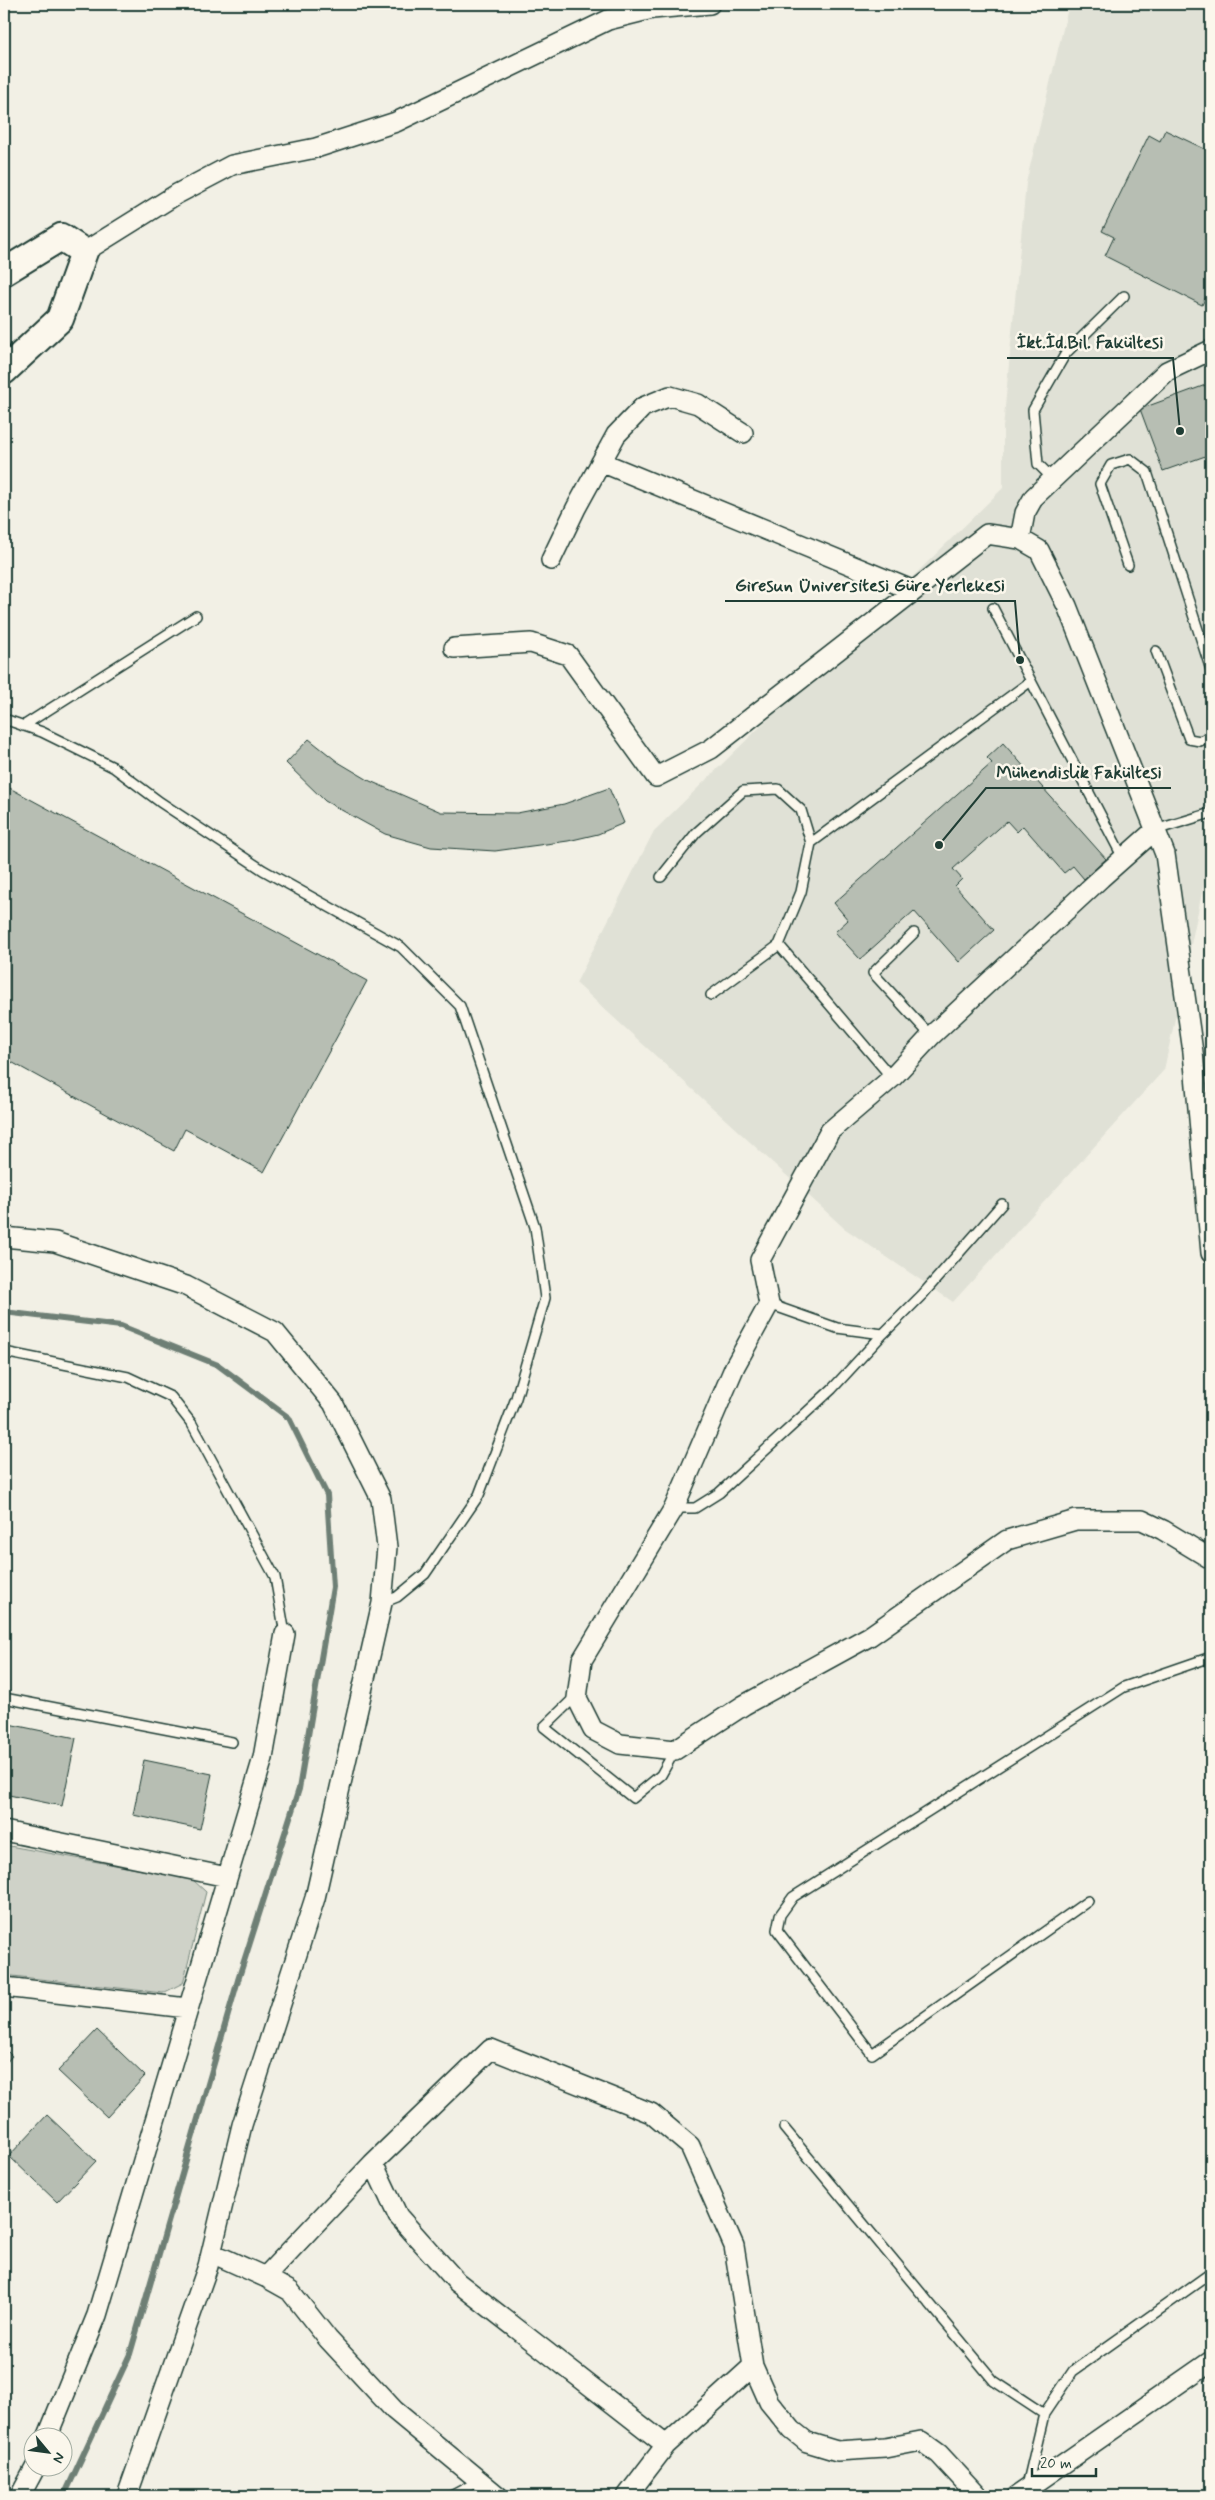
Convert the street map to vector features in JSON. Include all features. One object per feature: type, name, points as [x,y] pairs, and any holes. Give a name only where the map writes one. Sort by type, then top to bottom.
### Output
[{"type":"street","points":[[4,372],[60,318],[84,252],[177,194],[232,165],[316,148],[396,122],[608,20],[652,9],[710,4]]},
{"type":"street","points":[[4,272],[62,237],[84,252]]},
{"type":"street","points":[[1020,539],[1025,513],[1034,497],[1053,478],[1166,371],[1211,350]]},
{"type":"street","points":[[551,560],[616,435],[643,407],[670,396],[698,404],[743,433]]},
{"type":"street","points":[[601,462],[914,591]]},
{"type":"street","points":[[454,648],[531,643],[568,655],[656,777],[711,749],[987,534],[1020,539],[1039,550],[1067,606],[1165,854],[1193,1052],[1211,1253]]},
{"type":"street","points":[[1155,830],[931,1036],[892,1078],[830,1131],[760,1260],[769,1304],[734,1366],[674,1508],[582,1660],[577,1695],[593,1730],[620,1744],[675,1750],[744,1706],[870,1636],[1007,1540],[1076,1520],[1142,1520],[1163,1530],[1211,1559]]},
{"type":"street","points":[[4,1237],[55,1242],[186,1286],[275,1332],[333,1403],[381,1499],[387,1547],[382,1603],[314,1898],[242,2124],[212,2253],[162,2403],[127,2496]]},
{"type":"street","points":[[52,2428],[97,2314],[263,1758],[285,1634]]},
{"type":"street","points":[[4,1831],[227,1877]]},
{"type":"street","points":[[4,1986],[187,2008]]},
{"type":"street","points":[[265,2277],[373,2163],[490,2049],[652,2113],[690,2146],[734,2246],[753,2366],[769,2402],[792,2430],[807,2442],[837,2451],[884,2448],[921,2441],[939,2454],[978,2496]]},
{"type":"street","points":[[373,2163],[398,2216],[458,2282],[666,2445]]},
{"type":"street","points":[[212,2253],[265,2277],[290,2292],[328,2339],[394,2410],[498,2496]]},
{"type":"street","points":[[1025,2494],[1211,2361]]},
{"type":"street","points":[[627,2496],[666,2445],[753,2366]]},
{"type":"street","points":[[20,2496],[30,2478]]},
{"type":"lane","points":[[1053,478],[1038,464],[1033,410],[1066,353],[1124,296]]},
{"type":"lane","points":[[1128,565],[1100,484],[1111,464],[1130,459],[1147,472],[1211,670]]},
{"type":"lane","points":[[993,608],[1123,858]]},
{"type":"lane","points":[[23,726],[196,616]]},
{"type":"lane","points":[[1156,651],[1189,739],[1200,742],[1211,736]]},
{"type":"lane","points":[[811,843],[1031,682]]},
{"type":"lane","points":[[4,719],[42,732],[113,766],[160,802],[263,870],[402,947],[460,1006],[535,1227],[545,1298],[516,1398],[478,1494],[425,1574],[397,1597],[382,1603]]},
{"type":"lane","points":[[660,877],[696,832],[742,791],[778,789],[801,810],[811,843],[801,892],[779,945],[711,994]]},
{"type":"lane","points":[[1155,830],[1211,813]]},
{"type":"lane","points":[[914,934],[872,973],[931,1036]]},
{"type":"lane","points":[[779,945],[892,1078]]},
{"type":"lane","points":[[674,1508],[695,1508],[719,1493],[832,1389],[923,1294],[1002,1204]]},
{"type":"lane","points":[[769,1304],[838,1328],[883,1334]]},
{"type":"lane","points":[[4,1352],[128,1377],[171,1397],[192,1424],[274,1577],[285,1634]]},
{"type":"lane","points":[[1088,1901],[872,2054],[777,1930],[780,1915],[793,1897],[1124,1687],[1211,1657]]},
{"type":"lane","points":[[577,1695],[544,1727],[633,1798],[661,1775],[675,1750]]},
{"type":"lane","points":[[4,1698],[232,1742]]},
{"type":"lane","points":[[784,2128],[994,2380],[1044,2414]]},
{"type":"lane","points":[[1025,2494],[1044,2414],[1073,2372],[1211,2274]]},
{"type":"lane","points":[[450,2496],[479,2481]]},
{"type":"shaded area","points":[[1069,4],[1211,4],[1211,851],[1164,1070],[953,1302],[844,1228],[576,983],[654,831],[1003,488],[1003,428],[1026,183]]},
{"type":"shaded area","points":[[4,1845],[192,1879],[206,1892],[183,1983],[163,1993],[4,1975]]},
{"type":"building","points":[[1165,130],[1211,152],[1211,287],[1202,305],[1105,256],[1114,237],[1102,231],[1149,135],[1160,141]]},
{"type":"building","points":[[1211,383],[1211,454],[1163,471],[1140,409]]},
{"type":"building","points":[[309,739],[338,762],[370,781],[441,812],[517,813],[564,804],[609,788],[624,823],[598,834],[568,841],[495,851],[431,847],[385,834],[325,801],[286,763]]},
{"type":"building","points":[[1003,743],[1106,859],[1084,879],[1073,866],[1064,873],[1023,826],[1017,832],[1007,821],[953,869],[962,879],[955,886],[994,930],[959,962],[914,911],[860,959],[835,932],[848,920],[834,903],[992,763],[987,758]]},
{"type":"building","points":[[4,785],[367,981],[264,1172],[185,1129],[174,1151],[4,1058]]},
{"type":"building","points":[[4,1723],[76,1738],[62,1806],[4,1794]]},
{"type":"building","points":[[144,1760],[212,1774],[200,1829],[133,1815]]},
{"type":"building","points":[[97,2030],[145,2076],[107,2117],[58,2071]]},
{"type":"building","points":[[4,2048],[12,2056],[4,2065]]},
{"type":"building","points":[[47,2115],[96,2161],[57,2202],[9,2156]]},
{"type":"waterway","points":[[4,1312],[121,1326],[218,1365],[289,1418],[327,1495],[333,1587],[299,1789],[238,1980],[130,2354],[64,2496]]},
{"type":"place","name":"İkt.İd.Bil. Fakültesi","points":[[1180,431]]},
{"type":"place","name":"Giresun Üniversitesi Güre Yerlekesi","points":[[1020,660]]},
{"type":"place","name":"Mühendislik Fakültesi","points":[[939,845]]}]
